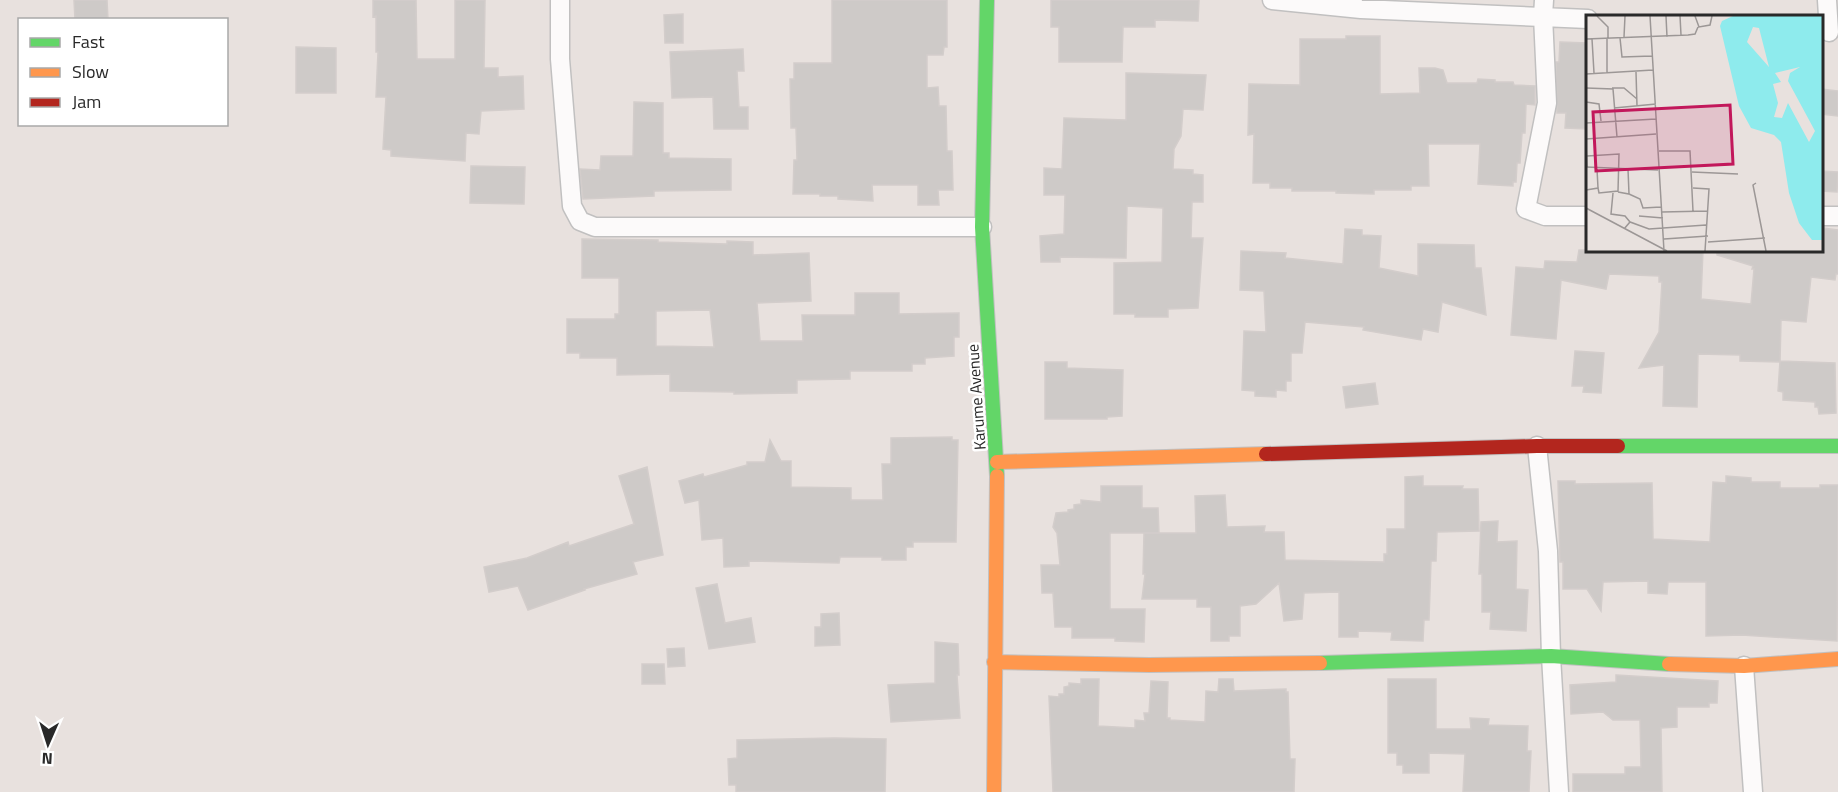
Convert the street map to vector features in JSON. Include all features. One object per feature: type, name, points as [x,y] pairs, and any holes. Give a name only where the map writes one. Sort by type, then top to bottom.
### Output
[{"type":"street","points":[[560,0],[560,60],[572,206],[580,221],[595,227],[982,227]]},
{"type":"street","name":"Karume Avenue","points":[[987,0],[982,227],[997,462],[994,792]]},
{"type":"street","points":[[1272,0],[1361,9],[1409,5],[1544,8],[1586,19]]},
{"type":"street","points":[[1827,0],[1830,32]]},
{"type":"street","points":[[1544,8],[1547,103],[1526,209],[1545,216],[1586,216]]},
{"type":"street","points":[[1538,446],[1548,551],[1559,792]]},
{"type":"street","points":[[997,462],[1538,446],[1838,446]]},
{"type":"street","points":[[994,662],[1149,664],[1425,661],[1551,656],[1702,666],[1744,666],[1838,659]]},
{"type":"street","points":[[1744,666],[1753,792]]},
{"type":"building","points":[[74,0],[107,0],[108,18],[75,18]]},
{"type":"building","points":[[373,0],[416,0],[417,59],[455,59],[455,0],[485,0],[484,68],[498,68],[498,77],[523,76],[524,109],[481,111],[479,134],[466,133],[465,161],[391,156],[391,150],[383,149],[386,97],[376,97],[378,52],[376,52],[376,16],[373,17]]},
{"type":"building","points":[[832,0],[947,0],[947,47],[944,47],[943,55],[927,55],[927,88],[938,87],[939,106],[946,106],[947,151],[952,151],[953,190],[938,190],[939,205],[918,205],[918,185],[872,185],[873,201],[838,199],[838,196],[820,196],[820,194],[793,194],[794,160],[797,160],[796,128],[791,128],[790,79],[794,79],[794,63],[832,63]]},
{"type":"building","points":[[1051,0],[1199,0],[1198,21],[1155,20],[1155,27],[1123,27],[1122,62],[1059,62],[1059,27],[1051,27]]},
{"type":"building","points":[[683,14],[683,43],[665,43],[664,15]]},
{"type":"building","points":[[1346,36],[1380,36],[1380,94],[1420,93],[1419,68],[1443,70],[1447,83],[1477,83],[1478,79],[1535,86],[1535,105],[1526,104],[1525,133],[1522,133],[1520,163],[1517,163],[1516,182],[1513,182],[1513,186],[1478,184],[1480,144],[1428,144],[1429,186],[1411,186],[1411,190],[1374,190],[1374,194],[1336,193],[1336,191],[1292,191],[1292,188],[1270,188],[1270,183],[1253,183],[1254,134],[1248,135],[1249,84],[1300,85],[1300,39],[1346,39]]},
{"type":"building","points":[[1560,42],[1586,43],[1586,129],[1565,128],[1566,113],[1557,113],[1556,62],[1559,62]]},
{"type":"building","points":[[296,47],[336,48],[336,93],[296,93]]},
{"type":"building","points":[[743,49],[744,71],[737,71],[739,107],[748,107],[748,129],[714,129],[713,97],[672,98],[670,52]]},
{"type":"building","points":[[1126,73],[1206,75],[1203,110],[1183,109],[1181,136],[1174,149],[1173,169],[1193,170],[1193,174],[1203,175],[1203,202],[1192,202],[1191,238],[1203,238],[1198,308],[1168,309],[1168,317],[1135,317],[1135,314],[1114,314],[1114,263],[1162,262],[1163,208],[1127,206],[1126,258],[1060,257],[1060,262],[1041,262],[1040,236],[1064,234],[1065,195],[1044,195],[1044,168],[1062,169],[1064,118],[1126,120]]},
{"type":"building","points":[[1823,89],[1838,91],[1838,116],[1823,114]]},
{"type":"building","points":[[634,102],[663,103],[663,153],[669,153],[669,158],[731,159],[731,190],[654,191],[654,196],[583,199],[580,169],[600,170],[601,156],[633,156]]},
{"type":"building","points":[[471,166],[525,167],[524,204],[470,203]]},
{"type":"building","points":[[1823,171],[1838,172],[1837,192],[1823,191]]},
{"type":"building","points":[[1823,228],[1838,230],[1838,274],[1835,280],[1811,277],[1806,322],[1781,320],[1780,362],[1740,361],[1740,355],[1698,354],[1697,407],[1663,406],[1664,365],[1639,368],[1659,332],[1662,282],[1659,282],[1659,276],[1609,274],[1606,289],[1561,280],[1556,339],[1511,335],[1516,267],[1544,269],[1545,261],[1577,262],[1579,250],[1586,250],[1586,252],[1703,252],[1701,299],[1751,304],[1753,266],[1717,255],[1717,252],[1823,252]]},
{"type":"building","points":[[1345,229],[1362,230],[1362,235],[1381,236],[1379,268],[1418,276],[1418,244],[1474,245],[1475,268],[1481,268],[1486,315],[1442,302],[1438,332],[1423,329],[1421,340],[1363,330],[1364,327],[1305,322],[1302,353],[1291,353],[1291,381],[1286,381],[1286,391],[1276,390],[1276,397],[1255,396],[1255,391],[1242,390],[1244,331],[1266,332],[1264,291],[1240,290],[1241,251],[1286,253],[1285,258],[1343,264]]},
{"type":"building","points":[[582,239],[727,244],[727,241],[753,242],[753,255],[809,253],[811,301],[757,303],[760,341],[803,341],[802,315],[855,315],[855,293],[899,293],[899,314],[959,313],[959,337],[954,337],[954,356],[925,358],[925,364],[912,364],[912,371],[850,371],[850,379],[797,380],[797,393],[734,394],[734,392],[670,391],[670,374],[617,375],[617,358],[580,358],[580,353],[567,353],[567,319],[615,319],[615,314],[619,314],[619,278],[582,278]],"holes":[[[710,310],[714,347],[656,346],[656,311]]]},
{"type":"building","points":[[1575,351],[1604,353],[1601,393],[1583,392],[1584,386],[1572,386]]},
{"type":"building","points":[[1780,361],[1835,363],[1836,413],[1819,414],[1815,402],[1783,400],[1783,392],[1778,391]]},
{"type":"building","points":[[1045,362],[1067,362],[1067,368],[1123,370],[1122,416],[1107,417],[1107,419],[1045,419]]},
{"type":"building","points":[[1375,383],[1378,404],[1346,408],[1343,387]]},
{"type":"building","points":[[952,437],[952,440],[958,440],[956,542],[913,542],[913,547],[906,547],[906,560],[882,560],[882,557],[840,557],[839,563],[749,561],[749,566],[724,567],[723,538],[702,540],[699,500],[685,503],[679,481],[703,474],[704,477],[747,465],[747,462],[765,462],[770,440],[781,461],[791,461],[791,487],[851,488],[851,500],[883,500],[882,464],[891,464],[891,438]]},
{"type":"building","points":[[647,467],[663,555],[633,562],[637,574],[584,589],[528,610],[518,586],[489,592],[484,567],[527,558],[568,542],[569,546],[634,524],[619,476]]},
{"type":"building","points":[[1423,476],[1423,486],[1463,486],[1462,489],[1478,489],[1479,531],[1437,532],[1436,561],[1431,561],[1429,620],[1424,620],[1423,641],[1391,640],[1392,632],[1358,631],[1358,637],[1339,637],[1339,592],[1304,593],[1302,619],[1284,621],[1279,583],[1256,604],[1240,606],[1240,636],[1229,636],[1229,641],[1211,641],[1211,607],[1197,607],[1197,599],[1142,599],[1145,574],[1143,574],[1144,533],[1196,533],[1195,496],[1225,495],[1227,527],[1265,526],[1264,532],[1284,532],[1285,560],[1384,562],[1384,554],[1387,554],[1387,529],[1405,529],[1405,477]]},
{"type":"building","points":[[1726,476],[1751,478],[1751,482],[1780,482],[1780,488],[1820,488],[1820,485],[1838,485],[1837,641],[1742,635],[1706,636],[1706,582],[1668,582],[1667,594],[1648,593],[1648,581],[1603,582],[1601,611],[1587,589],[1563,589],[1558,481],[1575,481],[1575,484],[1652,483],[1653,539],[1710,542],[1713,482],[1726,483]]},
{"type":"building","points":[[1101,486],[1142,486],[1142,508],[1158,508],[1159,533],[1110,533],[1110,609],[1145,609],[1144,642],[1115,641],[1115,638],[1072,638],[1072,627],[1055,627],[1053,593],[1042,593],[1041,565],[1060,565],[1057,533],[1053,527],[1056,513],[1074,509],[1074,505],[1081,504],[1081,500],[1101,502]]},
{"type":"building","points":[[1498,521],[1497,542],[1517,541],[1516,589],[1528,590],[1526,631],[1490,629],[1491,612],[1482,612],[1482,574],[1479,574],[1481,522]]},
{"type":"building","points":[[717,584],[725,623],[751,618],[755,642],[709,649],[696,588]]},
{"type":"building","points":[[839,613],[840,645],[815,646],[815,627],[821,627],[821,614]]},
{"type":"building","points":[[935,642],[958,644],[959,675],[957,675],[960,718],[891,722],[888,685],[935,683]]},
{"type":"building","points":[[684,648],[685,666],[668,667],[667,649]]},
{"type":"building","points":[[642,664],[664,664],[665,684],[642,684]]},
{"type":"building","points":[[1616,675],[1718,681],[1717,703],[1709,703],[1709,707],[1677,707],[1677,727],[1661,728],[1662,792],[1573,792],[1573,774],[1625,774],[1625,767],[1641,767],[1640,720],[1613,720],[1603,712],[1571,714],[1570,685],[1616,682]]},
{"type":"building","points":[[1081,679],[1099,679],[1098,726],[1135,728],[1135,720],[1145,721],[1144,713],[1149,713],[1151,681],[1168,682],[1167,718],[1170,720],[1205,722],[1206,691],[1218,692],[1219,679],[1233,679],[1234,691],[1286,689],[1288,692],[1290,759],[1295,759],[1294,792],[1053,792],[1049,696],[1059,697],[1059,694],[1064,694],[1064,687],[1069,686],[1069,683],[1081,684]]},
{"type":"building","points":[[1388,679],[1436,679],[1436,729],[1471,729],[1470,718],[1489,719],[1488,725],[1528,726],[1527,751],[1531,751],[1529,792],[1463,792],[1465,754],[1429,753],[1429,773],[1403,773],[1403,765],[1397,765],[1397,753],[1388,753]]},
{"type":"building","points":[[886,739],[885,792],[736,792],[736,785],[729,785],[728,759],[737,758],[737,740]]},
{"type":"traffic: fast","points":[[987,0],[982,227],[997,476]]},
{"type":"traffic: fast","points":[[1618,446],[1838,446]]},
{"type":"traffic: fast","points":[[1320,663],[1551,656],[1669,664]]},
{"type":"traffic: slow","points":[[997,462],[1266,454]]},
{"type":"traffic: slow","points":[[994,792],[997,476]]},
{"type":"traffic: slow","points":[[1669,664],[1744,666],[1838,659]]},
{"type":"traffic: slow","points":[[994,662],[1149,665],[1320,663]]},
{"type":"traffic: jam","points":[[1266,454],[1537,446],[1618,446]]}]
